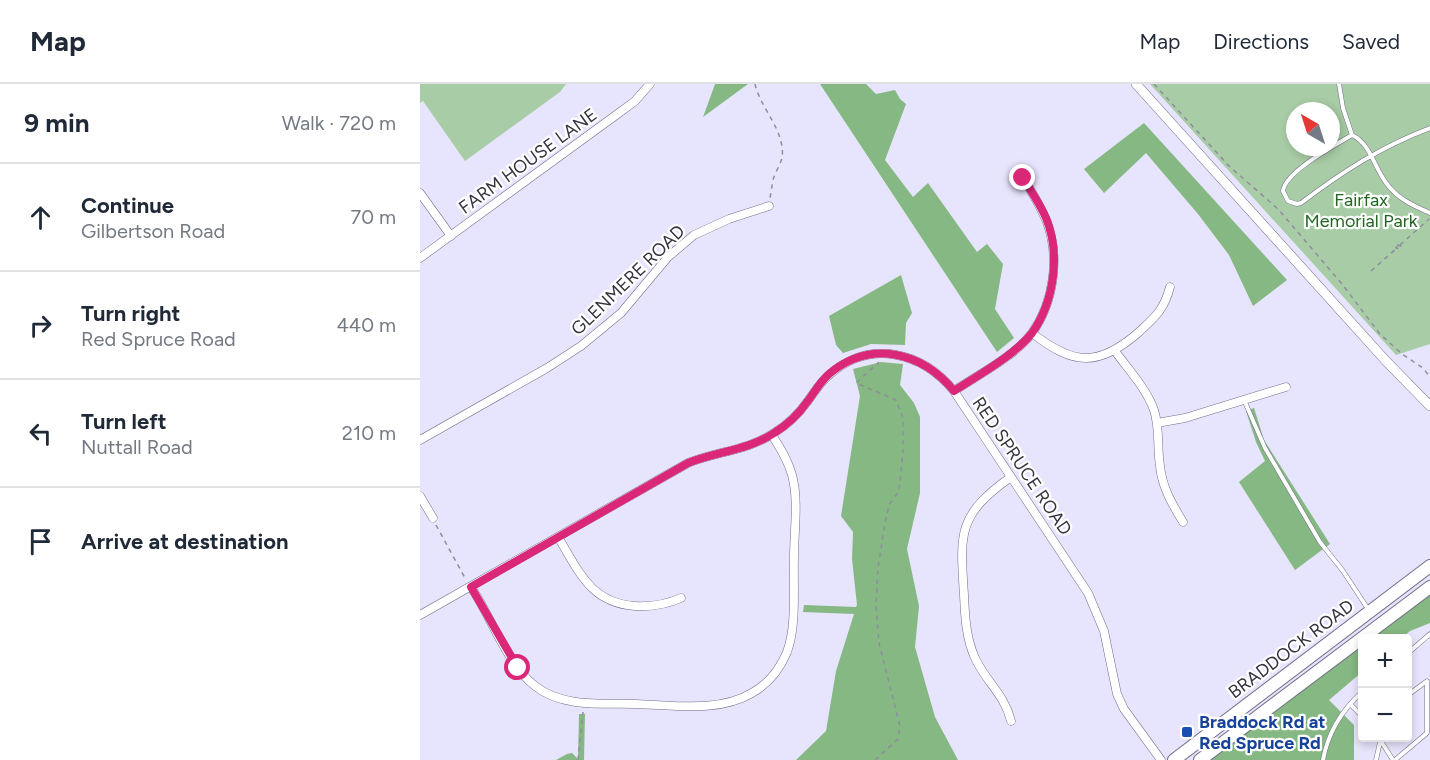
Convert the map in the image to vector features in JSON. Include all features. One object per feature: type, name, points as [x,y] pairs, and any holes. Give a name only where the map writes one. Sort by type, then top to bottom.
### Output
[{"type":"main road","name":"BRADDOCK ROAD","points":[[1174,760],[1430,566]]},
{"type":"main road","name":"BRADDOCK ROAD","points":[[1200,760],[1430,587]]},
{"type":"street","name":"FARM HOUSE LANE","points":[[420,258],[635,101],[650,84]]},
{"type":"street","points":[[1136,84],[1378,353],[1430,406]]},
{"type":"street","points":[[954,391],[1005,357],[1032,333],[1049,294],[1054,255],[1046,220],[1023,178]]},
{"type":"street","points":[[420,193],[451,236]]},
{"type":"street","name":"GLENMERE ROAD","points":[[420,440],[547,369],[581,346],[621,313],[668,257],[694,235],[729,219],[769,206]]},
{"type":"street","points":[[1032,333],[1055,350],[1068,356],[1095,357],[1115,351],[1157,315],[1166,302],[1170,287]]},
{"type":"street","points":[[1115,351],[1145,392],[1154,409],[1165,491],[1183,522]]},
{"type":"street","name":"RED SPRUCE ROAD","points":[[420,615],[688,463],[745,446],[772,435],[799,412],[824,379],[838,368],[864,356],[889,354],[915,360],[927,366],[945,380],[954,391],[1088,593],[1104,631],[1117,694],[1124,710],[1161,760]]},
{"type":"street","points":[[1157,423],[1185,418],[1286,387]]},
{"type":"street","points":[[471,587],[518,668],[533,684],[554,696],[577,702],[705,705],[730,703],[743,698],[759,689],[778,669],[791,638],[794,487],[788,464],[772,435]]},
{"type":"street","points":[[1011,477],[991,491],[975,508],[965,527],[961,550],[966,625],[970,643],[982,671],[1003,699],[1011,721]]},
{"type":"street","points":[[420,496],[435,522]]},
{"type":"street","points":[[558,537],[586,583],[606,599],[624,605],[654,607],[681,598]]},
{"type":"lane","points":[[1339,84],[1342,108],[1352,135],[1362,140],[1381,176],[1394,192],[1430,213]]},
{"type":"lane","points":[[1352,135],[1326,150],[1285,183],[1283,191],[1288,201],[1301,203],[1338,175],[1370,155],[1430,128]]},
{"type":"lane","points":[[1244,400],[1264,448],[1320,542],[1343,571],[1370,612]]},
{"type":"lane","points":[[1412,649],[1430,634]]},
{"type":"lane","points":[[1381,742],[1394,760],[1427,733],[1427,681],[1412,692]]},
{"type":"lane","points":[[1323,760],[1327,739],[1342,712],[1358,696]]},
{"type":"lane","points":[[1350,704],[1358,712]]},
{"type":"lane","points":[[1376,760],[1380,742]]},
{"type":"path","points":[[755,84],[756,92],[775,126],[782,157],[773,179],[769,206]]},
{"type":"path","points":[[1154,84],[1229,166],[1278,209],[1342,284],[1380,334],[1402,354],[1423,368],[1430,377]]},
{"type":"path","points":[[1371,272],[1397,248],[1400,249],[1400,245],[1430,219]]},
{"type":"path","points":[[875,760],[898,739],[900,726],[879,643],[876,605],[878,568],[889,505],[899,491],[903,452],[903,418],[896,400],[856,383],[889,354]]},
{"type":"path","points":[[435,522],[471,587]]},
{"type":"path","points":[[578,760],[583,711]]},
{"type":"green space","points":[[420,84],[566,84],[560,92],[465,161],[423,101],[420,103]]},
{"type":"green space","points":[[715,84],[748,84],[703,117],[714,87]]},
{"type":"green space","points":[[820,84],[866,84],[876,94],[895,90],[906,104],[885,160],[913,197],[928,183],[977,252],[987,244],[1003,264],[995,309],[1014,338],[997,352]]},
{"type":"green space","name":"Fairfax Memorial Park","points":[[1150,84],[1430,84],[1430,344],[1396,355]]},
{"type":"green space","points":[[1144,123],[1287,280],[1253,306],[1229,255],[1198,214],[1146,153],[1104,193],[1084,169]]},
{"type":"green space","points":[[901,275],[912,313],[906,323],[905,345],[871,344],[843,353],[836,345],[829,316]]},
{"type":"green space","points":[[881,362],[903,364],[900,385],[914,403],[920,417],[920,493],[907,549],[919,606],[915,647],[935,717],[958,760],[796,760],[826,731],[836,671],[854,614],[803,612],[804,605],[856,607],[857,605],[852,559],[853,532],[841,516],[860,396],[853,369]]},
{"type":"green space","points":[[1254,408],[1264,440],[1330,544],[1295,570],[1239,482],[1265,461],[1246,411]]},
{"type":"green space","points":[[1430,594],[1430,623],[1407,634],[1373,634]]},
{"type":"green space","points":[[1358,645],[1358,675],[1329,700],[1354,725],[1354,760],[1211,760],[1213,756]]},
{"type":"green space","points":[[579,714],[585,714],[584,760],[556,760],[572,753],[578,759]]},
{"type":"place","name":"Braddock Rd at Red Spruce Rd","points":[[1187,732]]},
{"type":"route","points":[[518,668],[471,587],[688,463],[745,446],[772,435],[799,412],[824,379],[845,363],[878,354],[903,356],[937,372],[954,391],[1005,357],[1024,341],[1032,333],[1044,310],[1053,276],[1054,255],[1052,237],[1046,220],[1023,178]]}]
